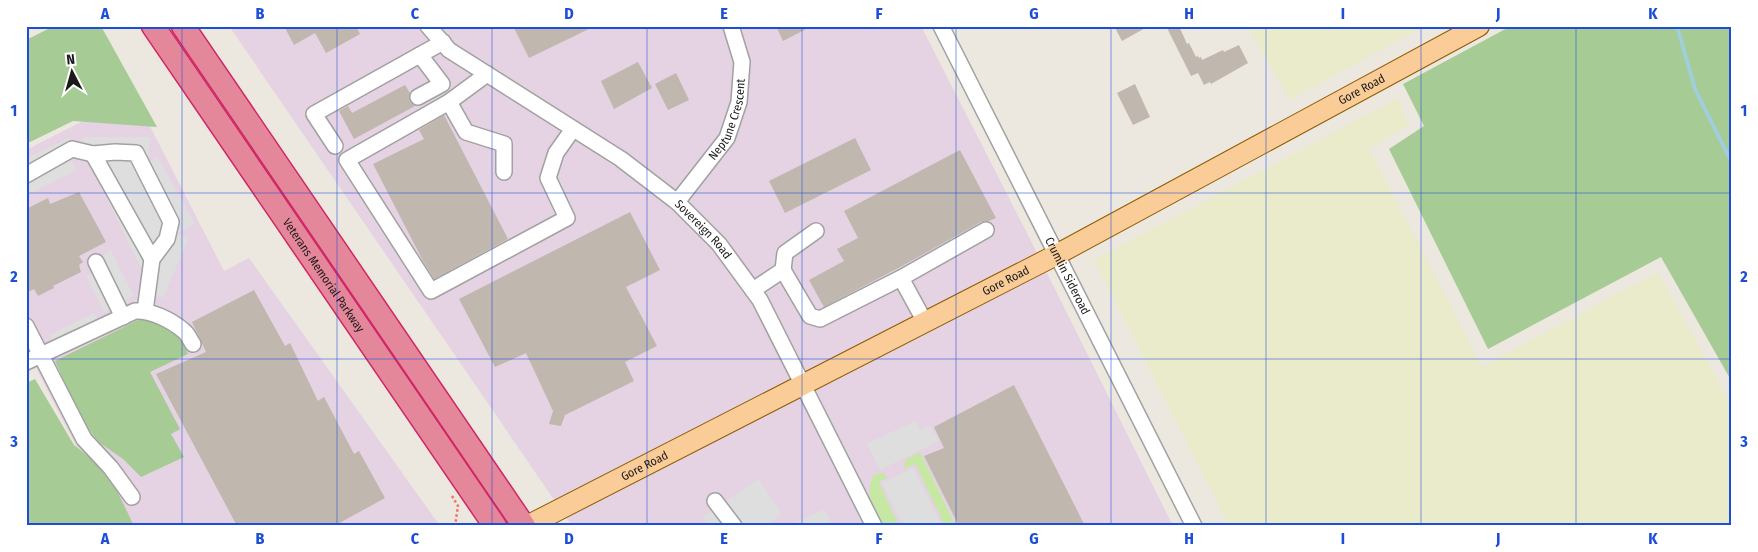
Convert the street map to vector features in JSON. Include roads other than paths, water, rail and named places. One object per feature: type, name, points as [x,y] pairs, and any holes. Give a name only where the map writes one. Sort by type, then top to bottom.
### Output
[{"type":"highway","name":"Veterans Memorial Parkway","points":[[153,26],[495,526]]},
{"type":"highway","name":"Veterans Memorial Parkway","points":[[183,26],[525,526]]},
{"type":"main road","name":"Gore Road","points":[[525,526],[1056,255],[1479,26]]},
{"type":"street","name":"Sovereign Road","points":[[428,26],[449,50],[621,159],[677,202],[719,244],[760,300],[874,526]]},
{"type":"street","name":"Neptune Crescent","points":[[677,202],[727,138],[739,102],[742,62],[731,26]]},
{"type":"street","name":"Crumlin Sideroad","points":[[941,26],[1194,526]]},
{"type":"street","points":[[335,146],[314,114],[443,42]]},
{"type":"street","points":[[418,97],[442,84],[420,55]]},
{"type":"street","points":[[487,74],[449,102],[347,160],[431,291],[567,218],[548,178],[556,153],[573,129]]},
{"type":"street","points":[[449,102],[466,132],[504,144],[504,172]]},
{"type":"street","points":[[26,175],[72,149],[93,154],[136,153],[171,222],[167,238],[152,259],[145,311]]},
{"type":"street","points":[[93,154],[152,259]]},
{"type":"street","points":[[816,231],[785,253],[783,270],[810,316],[820,319],[901,278],[986,230]]},
{"type":"street","points":[[96,262],[123,317]]},
{"type":"street","points":[[753,290],[783,270]]},
{"type":"street","points":[[901,278],[925,322]]},
{"type":"street","points":[[33,358],[135,311],[145,311],[172,322],[185,332],[193,344]]},
{"type":"street","points":[[26,326],[33,358],[84,439],[112,468],[132,497]]},
{"type":"street","points":[[715,501],[734,526]]},
{"type":"waterway","points":[[1677,26],[1695,89],[1732,163]]}]
